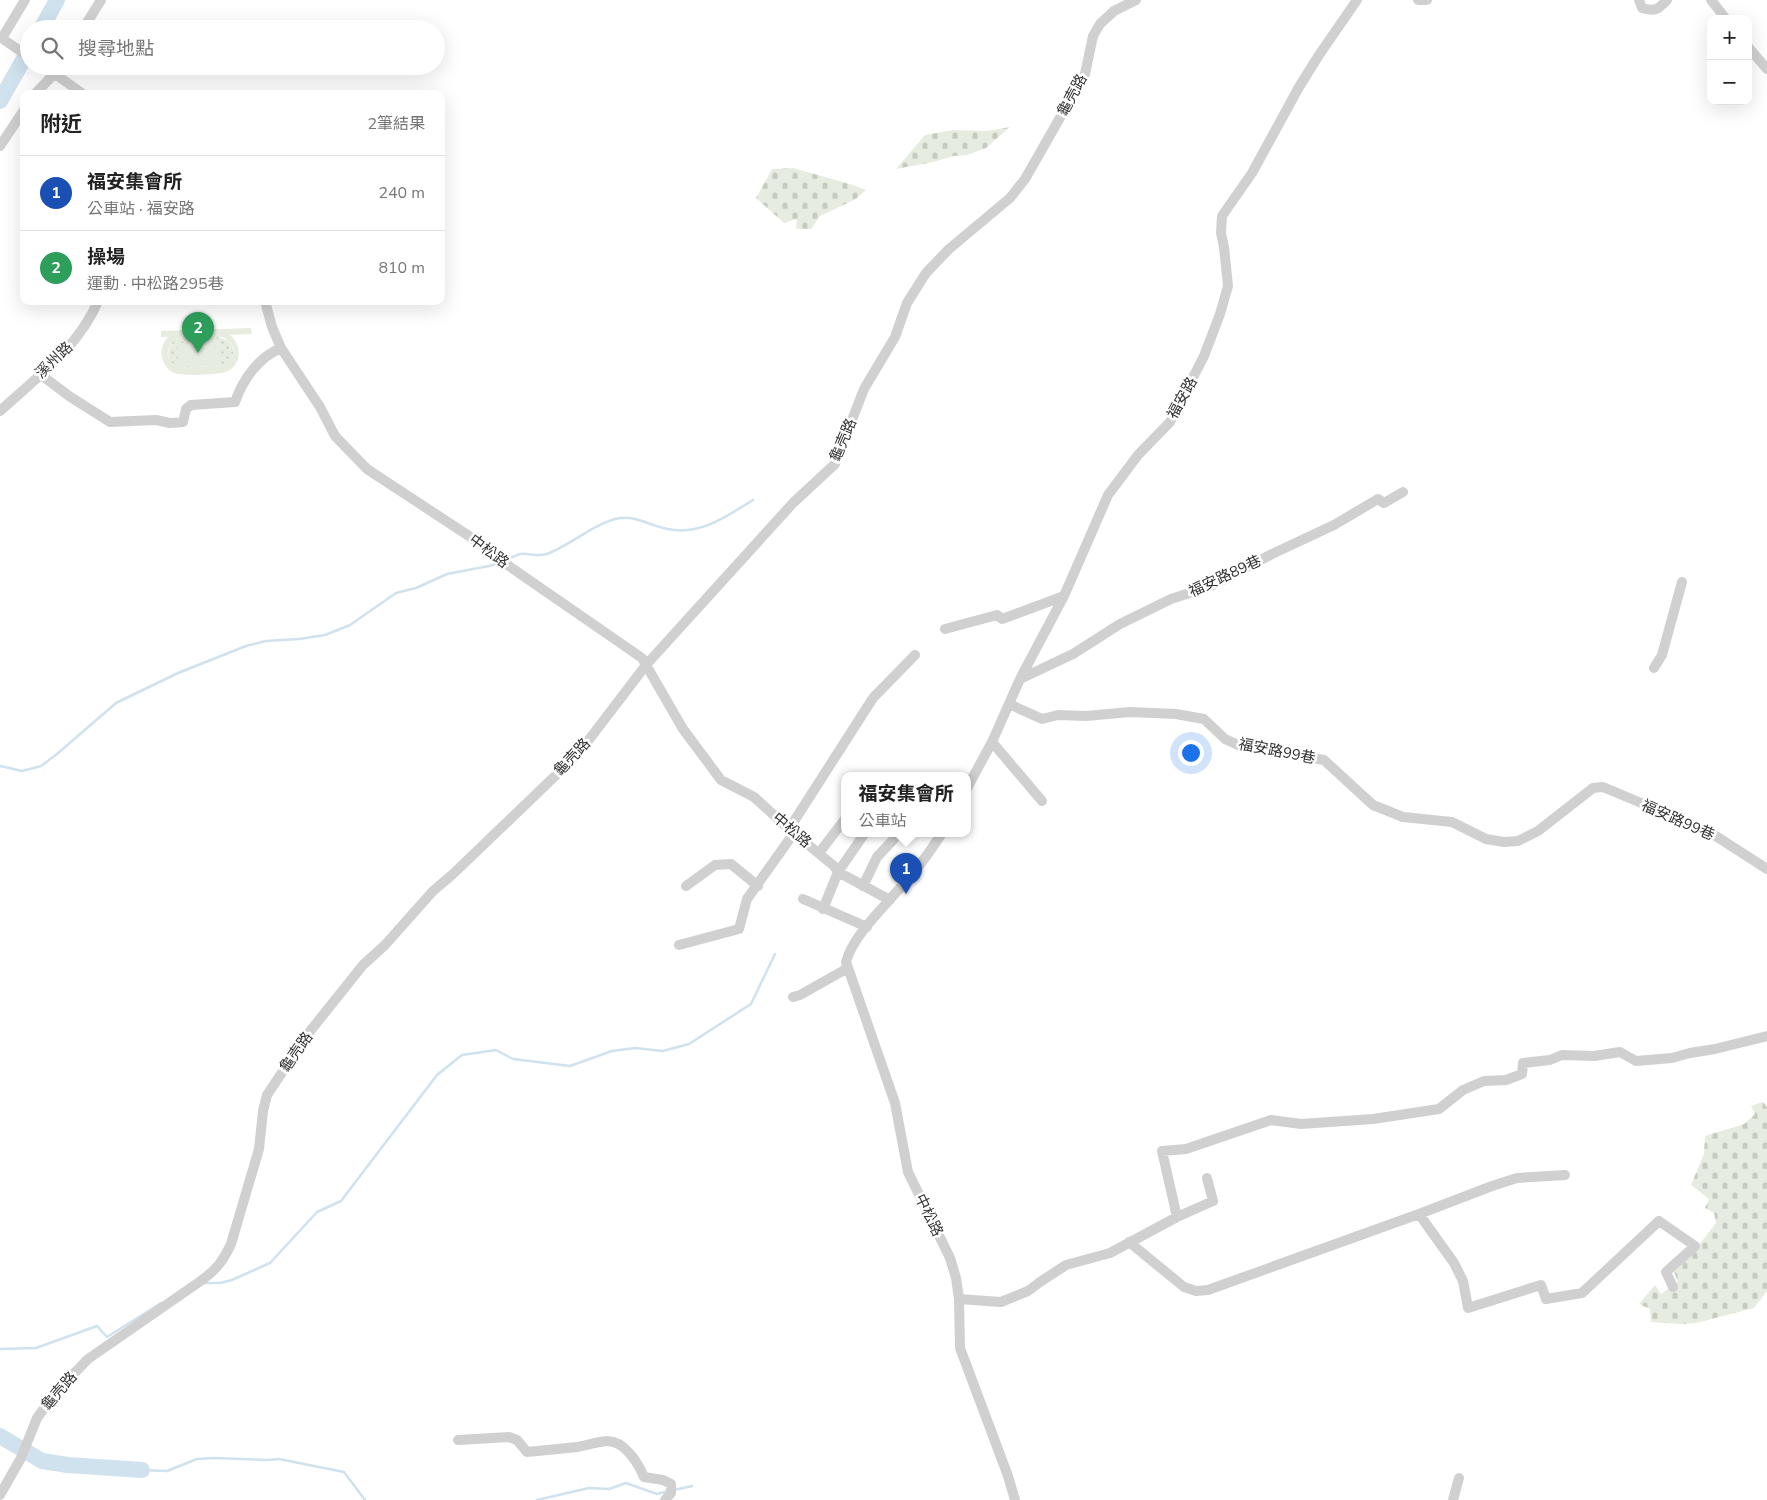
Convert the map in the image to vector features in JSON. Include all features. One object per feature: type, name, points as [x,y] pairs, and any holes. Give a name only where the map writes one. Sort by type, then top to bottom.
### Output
[{"type":"street","points":[[20,51],[1,38],[25,0]]},
{"type":"street","points":[[89,20],[101,0]]},
{"type":"street","name":"龜壳路","points":[[0,1495],[21,1458],[37,1418],[55,1393],[88,1359],[216,1270],[225,1258],[260,1149],[263,1111],[267,1094],[307,1034],[363,965],[385,945],[433,891],[578,754],[646,665],[793,503],[835,464],[864,389],[895,337],[907,303],[926,273],[949,249],[1010,198],[1020,185],[1085,74],[1093,36],[1100,24],[1114,11],[1136,0]]},
{"type":"street","name":"福安路","points":[[971,781],[992,742],[1020,679],[1064,596],[1108,495],[1138,456],[1170,422],[1204,356],[1220,314],[1228,286],[1221,233],[1222,216],[1252,173],[1314,63],[1357,0]]},
{"type":"street","points":[[1418,0],[1428,0]]},
{"type":"street","points":[[1639,0],[1642,8],[1651,11],[1657,9],[1667,0]]},
{"type":"street","points":[[1711,0],[1723,15]]},
{"type":"street","points":[[1752,52],[1767,69]]},
{"type":"street","points":[[39,90],[52,75]]},
{"type":"street","points":[[62,75],[79,90]]},
{"type":"street","points":[[0,146],[20,116]]},
{"type":"street","name":"溪州路","points":[[0,411],[77,338],[96,305]]},
{"type":"street","name":"中松路","points":[[266,305],[272,327],[282,348],[320,406],[336,436],[366,469],[472,538],[509,566],[625,644],[642,658],[683,729],[722,780],[754,798],[838,872],[890,900]]},
{"type":"street","points":[[40,374],[69,396],[110,422],[156,420],[170,423],[183,422],[186,409],[191,405],[235,402],[250,372],[272,352],[282,348]]},
{"type":"street","name":"福安路89巷","points":[[1020,679],[1072,654],[1120,624],[1171,599],[1211,586],[1272,554],[1334,525],[1378,500],[1384,503],[1403,492]]},
{"type":"street","points":[[1654,668],[1662,655],[1682,582]]},
{"type":"street","points":[[945,629],[997,615],[1002,619],[1064,596]]},
{"type":"street","points":[[679,944],[739,929],[747,899],[758,886],[873,698],[915,655]]},
{"type":"street","name":"福安路99巷","points":[[1009,704],[1042,719],[1058,715],[1086,716],[1130,712],[1176,714],[1204,719],[1225,739],[1238,745],[1324,760],[1373,805],[1403,817],[1452,822],[1486,839],[1504,842],[1518,841],[1538,831],[1593,788],[1603,787],[1708,831],[1767,869]]},
{"type":"street","points":[[992,742],[1042,801]]},
{"type":"street","points":[[818,853],[841,823]]},
{"type":"street","points":[[823,909],[838,872],[862,837]]},
{"type":"street","points":[[793,997],[848,968],[846,962],[848,954],[867,927],[939,837]]},
{"type":"street","points":[[863,886],[877,857],[894,839]]},
{"type":"street","points":[[686,886],[715,865],[731,864],[758,886]]},
{"type":"street","points":[[803,899],[867,927]]},
{"type":"street","name":"中松路","points":[[848,968],[895,1103],[908,1172],[950,1258],[956,1278],[959,1299],[960,1348],[1008,1476],[1015,1500]]},
{"type":"street","points":[[1177,1217],[1162,1151],[1186,1148],[1271,1120],[1302,1124],[1373,1118],[1439,1109],[1463,1090],[1484,1081],[1506,1080],[1522,1074],[1523,1063],[1550,1060],[1562,1055],[1594,1056],[1620,1052],[1636,1061],[1672,1058],[1767,1036]]},
{"type":"street","points":[[1129,1242],[1184,1287],[1196,1291],[1208,1290],[1492,1186],[1517,1178],[1565,1175]]},
{"type":"street","points":[[959,1299],[1001,1302],[1028,1291],[1066,1265],[1110,1253],[1177,1217],[1213,1201],[1206,1178]]},
{"type":"street","points":[[1419,1214],[1454,1263],[1464,1281],[1468,1308],[1541,1285],[1546,1299],[1582,1293],[1659,1221],[1695,1246],[1666,1272],[1673,1287]]},
{"type":"street","points":[[458,1440],[510,1437],[517,1440],[526,1452],[609,1441],[629,1452],[644,1477],[663,1480],[671,1484],[671,1493],[664,1500]]},
{"type":"street","points":[[1453,1500],[1459,1478]]},
{"type":"green space","points":[[1010,127],[986,148],[967,155],[954,156],[896,169],[925,135],[953,130],[987,131]]},
{"type":"green space","points":[[793,168],[866,190],[856,199],[820,216],[811,229],[796,229],[797,219],[784,223],[756,198],[772,169]]},
{"type":"green space","points":[[251,328],[252,334],[230,335],[236,343],[239,353],[233,368],[224,372],[185,375],[174,373],[164,363],[161,355],[163,344],[168,337],[161,337],[161,331]],"holes":[[[222,337],[227,339],[233,346],[234,354],[226,365],[181,368],[172,363],[168,356],[169,348],[174,340]]]},
{"type":"green space","points":[[218,337],[229,341],[233,348],[233,357],[226,365],[181,368],[172,363],[168,356],[169,348],[174,340]]},
{"type":"green space","points":[[219,341],[220,364],[178,366],[177,343]]},
{"type":"green space","points":[[1763,1102],[1767,1107],[1767,1291],[1754,1308],[1696,1323],[1651,1322],[1650,1309],[1639,1304],[1655,1285],[1661,1294],[1678,1282],[1674,1272],[1716,1223],[1714,1213],[1705,1208],[1709,1199],[1691,1185],[1704,1154],[1705,1136],[1744,1124],[1755,1114],[1751,1106]]},
{"type":"waterway","points":[[46,20],[57,0]]},
{"type":"waterway","points":[[0,101],[20,66]]},
{"type":"waterway","points":[[506,560],[520,554],[547,554],[602,524],[620,518],[632,518],[662,528],[691,530],[713,523],[753,500]]},
{"type":"waterway","points":[[0,766],[22,771],[41,766],[116,703],[178,673],[246,646],[266,641],[325,635],[350,625],[396,593],[416,588],[447,574],[499,563]]},
{"type":"waterway","points":[[205,1283],[220,1283],[232,1280],[270,1263],[317,1212],[341,1201],[437,1075],[462,1055],[496,1050],[513,1059],[570,1066],[612,1051],[635,1048],[663,1051],[689,1044],[751,1004],[775,954]]},
{"type":"waterway","points":[[0,1349],[36,1348],[97,1326],[107,1337],[161,1303]]},
{"type":"waterway","points":[[0,1436],[42,1461],[68,1465],[142,1470]]},
{"type":"waterway","points":[[142,1470],[167,1471],[197,1459],[279,1459],[344,1472],[365,1500]]},
{"type":"waterway","points":[[537,1500],[589,1488],[609,1489],[626,1483],[657,1494],[668,1491]]},
{"type":"waterway","points":[[674,1490],[692,1486]]},
{"type":"place","name":"操場","points":[[198,353]]},
{"type":"place","name":"福安集會所","points":[[906,894]]}]
